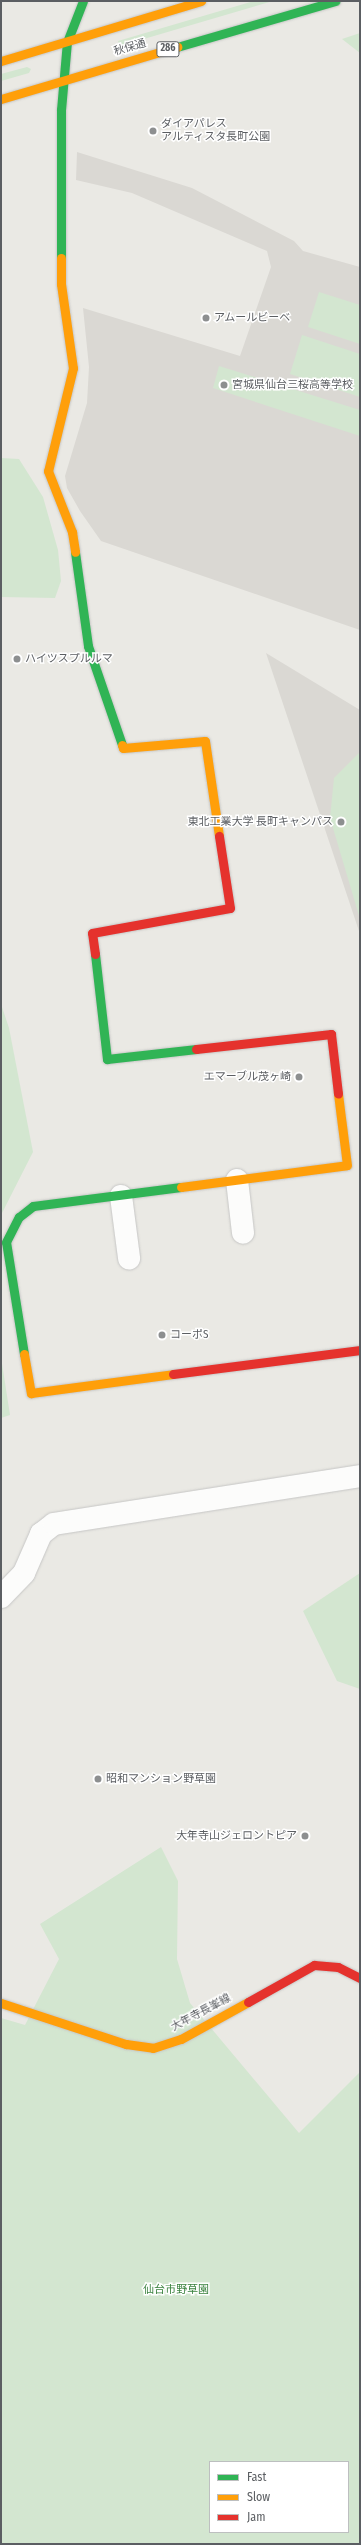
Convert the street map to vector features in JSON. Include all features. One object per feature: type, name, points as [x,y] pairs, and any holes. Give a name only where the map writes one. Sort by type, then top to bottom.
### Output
[{"type":"main road","points":[[83,1],[67,42],[62,81],[60,284],[73,368],[48,471],[72,532],[88,646],[123,748],[205,741],[230,908],[92,933],[107,1059],[331,1034],[347,1165],[121,1196],[34,1206],[19,1217],[6,1242],[31,1393],[360,1350]]},
{"type":"main road","points":[[1,61],[201,1]]},
{"type":"main road","name":"秋保通","points":[[1,99],[335,1]]},
{"type":"main road","name":"大年寺長峯線","points":[[1,2003],[126,2044],[153,2048],[181,2039],[314,1965],[338,1967],[360,1978]]},
{"type":"street","points":[[237,1180],[243,1233]]},
{"type":"street","points":[[121,1196],[128,1258]]},
{"type":"street","points":[[1,1598],[24,1573],[41,1534],[54,1524],[360,1476]]},
{"type":"shaded area","name":"宮城県仙台三桜高等学校","points":[[77,152],[192,188],[294,241],[303,251],[360,267],[360,630],[101,541],[80,511],[67,488],[65,476],[87,403],[89,367],[83,308],[240,356],[271,267],[267,251],[132,193],[76,180]]},
{"type":"shaded area","name":"東北工業大学 長町キャンパス","points":[[266,653],[360,710],[360,934]]},
{"type":"green space","points":[[254,1],[273,1],[120,46],[118,41]]},
{"type":"green space","points":[[360,33],[360,53],[342,39]]},
{"type":"green space","points":[[27,67],[31,69],[29,73],[1,81],[1,74]]},
{"type":"green space","points":[[319,292],[360,305],[360,344],[308,327]]},
{"type":"green space","points":[[302,335],[360,354],[360,397],[290,374]]},
{"type":"green space","points":[[219,366],[360,410],[360,436],[213,388]]},
{"type":"green space","points":[[1,458],[19,459],[43,497],[58,550],[61,581],[55,598],[1,597]]},
{"type":"green space","points":[[360,752],[360,919],[330,818],[334,778]]},
{"type":"green space","points":[[1,1004],[9,1028],[33,1152],[1,1215]]},
{"type":"green space","points":[[1,1357],[10,1415],[1,1418]]},
{"type":"green space","points":[[360,1573],[360,1689],[337,1681],[303,1611]]},
{"type":"green space","name":"仙台市野草園","points":[[161,1847],[178,1881],[177,1959],[190,2003],[299,2133],[360,2072],[360,2544],[1,2544],[1,2018],[25,2025],[59,1959],[40,1924]]},
{"type":"traffic: fast","points":[[61,258],[61,110],[67,42],[83,1]]},
{"type":"traffic: fast","points":[[177,47],[335,1]]},
{"type":"traffic: fast","points":[[75,552],[88,646],[122,745]]},
{"type":"traffic: fast","points":[[95,954],[107,1059],[196,1049]]},
{"type":"traffic: fast","points":[[24,1354],[6,1242],[19,1217],[33,1206],[181,1187]]},
{"type":"traffic: slow","points":[[1,61],[201,1]]},
{"type":"traffic: slow","points":[[1,99],[177,47]]},
{"type":"traffic: slow","points":[[61,258],[61,284],[73,368],[48,471],[72,532],[75,552]]},
{"type":"traffic: slow","points":[[122,745],[123,748],[205,741],[219,836]]},
{"type":"traffic: slow","points":[[181,1187],[347,1165],[338,1094]]},
{"type":"traffic: slow","points":[[24,1354],[31,1393],[173,1374]]},
{"type":"traffic: slow","points":[[1,2003],[126,2044],[153,2048],[181,2039],[248,2002]]},
{"type":"traffic: jam","points":[[95,954],[92,933],[230,908],[219,836]]},
{"type":"traffic: jam","points":[[196,1049],[331,1034],[338,1094]]},
{"type":"traffic: jam","points":[[173,1374],[360,1350]]},
{"type":"traffic: jam","points":[[248,2002],[314,1965],[338,1967],[360,1978]]},
{"type":"place","name":"ダイアパレス アルティスタ長町公園","points":[[153,131]]},
{"type":"place","name":"アムールビーベ","points":[[206,318]]},
{"type":"place","name":"宮城県仙台三桜高等学校","points":[[224,385]]},
{"type":"place","name":"ハイツスプルルマ","points":[[17,659]]},
{"type":"place","name":"東北工業大学 長町キャンパス","points":[[341,822]]},
{"type":"place","name":"エマーブル茂ヶ崎","points":[[299,1077]]},
{"type":"place","name":"コーポS","points":[[162,1335]]},
{"type":"place","name":"昭和マンション野草園","points":[[98,1779]]},
{"type":"place","name":"大年寺山ジェロントピア","points":[[305,1836]]}]
